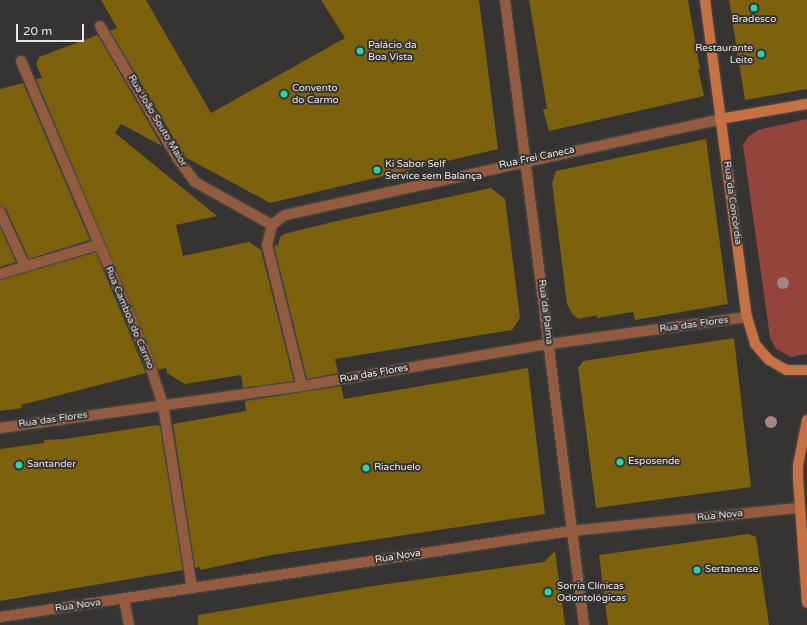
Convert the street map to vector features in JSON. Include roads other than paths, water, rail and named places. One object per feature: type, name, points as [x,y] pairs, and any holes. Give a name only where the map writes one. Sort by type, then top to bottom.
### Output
[{"type":"street","name":"Rua da Palma","points":[[505,0],[584,625]]},
{"type":"street","name":"Rua da Concórdia","points":[[705,0],[747,318],[755,344],[769,360],[786,370],[807,370]]},
{"type":"street","name":"Rua João Souto Maior","points":[[100,26],[177,158],[195,182],[272,225]]},
{"type":"street","name":"Rua Camboa do Carmo","points":[[21,61],[81,199],[98,245],[148,359],[163,405],[192,588]]},
{"type":"street","name":"Rua Frei Caneca","points":[[272,225],[285,215],[525,160],[720,119],[807,104]]},
{"type":"street","points":[[0,212],[25,266]]},
{"type":"street","points":[[272,225],[267,245],[302,386]]},
{"type":"street","points":[[0,274],[98,245]]},
{"type":"street","name":"Rua das Flores","points":[[0,428],[302,386],[549,344],[747,318]]},
{"type":"street","points":[[807,420],[798,465],[803,508],[807,603]]},
{"type":"street","name":"Rua Nova","points":[[0,617],[571,531],[803,508]]},
{"type":"street","points":[[124,599],[129,625]]},
{"type":"place","name":"Bradesco","points":[[754,8]]},
{"type":"place","name":"Palácio da Boa Vista","points":[[360,51]]},
{"type":"place","name":"Restaurante Leite","points":[[761,54]]},
{"type":"place","name":"Convento do Carmo","points":[[284,94]]},
{"type":"place","name":"Ki Sabor Self Service sem Balança","points":[[377,170]]},
{"type":"place","name":"Esposende","points":[[620,462]]},
{"type":"place","name":"Santander","points":[[19,465]]},
{"type":"place","name":"Riachuelo","points":[[366,468]]},
{"type":"place","name":"Sertanense","points":[[697,570]]},
{"type":"place","name":"Sorria Clínicas Odontológicas","points":[[548,592]]}]
